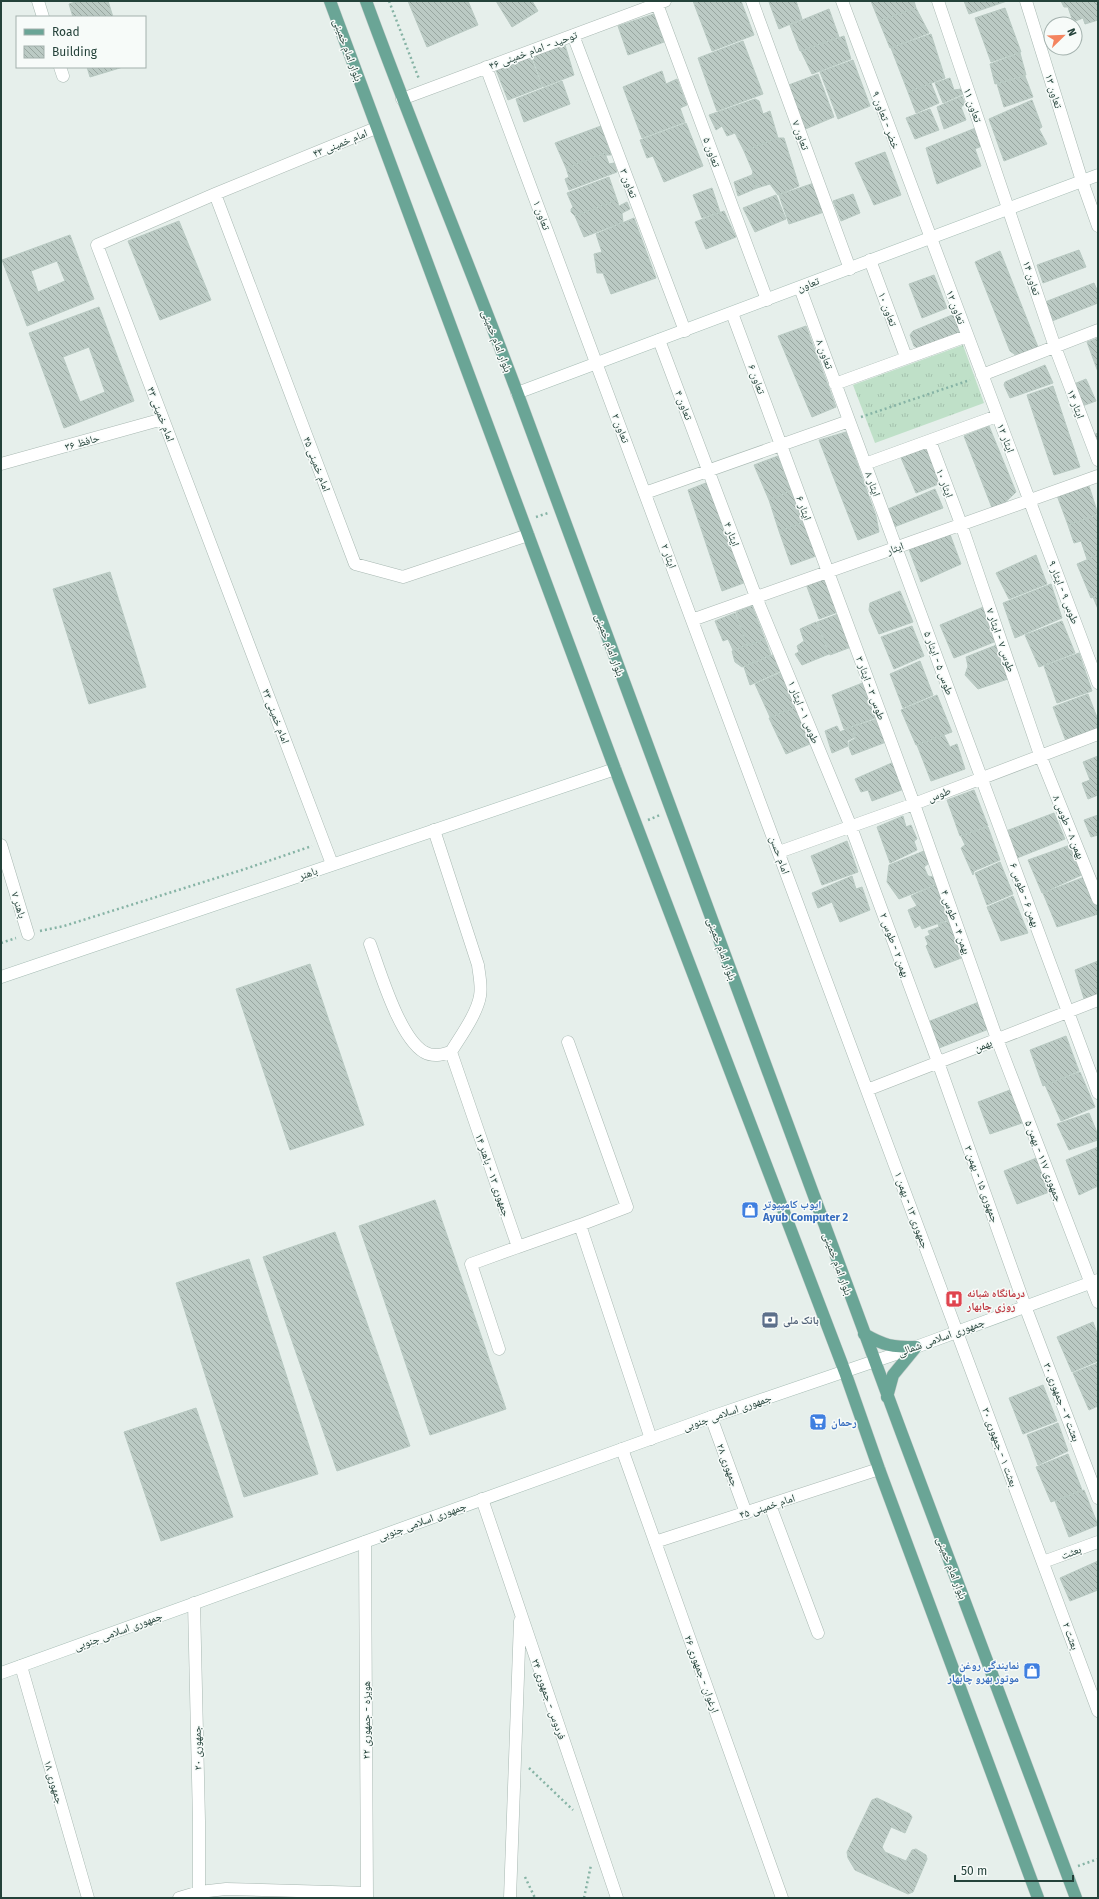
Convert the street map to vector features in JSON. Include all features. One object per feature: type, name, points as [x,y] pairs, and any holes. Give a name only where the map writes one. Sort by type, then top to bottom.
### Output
[{"type":"main road","name":"بلوار امام خمینی","points":[[330,1],[615,769],[845,1372],[879,1470],[1038,1898]]},
{"type":"main road","name":"بلوار امام خمینی","points":[[366,1],[402,99],[517,393],[874,1361],[1076,1898]]},
{"type":"main road","points":[[864,1334],[882,1344],[896,1347],[916,1347]]},
{"type":"main road","points":[[888,1397],[893,1375],[916,1347]]},
{"type":"street","points":[[38,1],[43,16]]},
{"type":"street","name":"تعاون ۷","points":[[752,1],[850,269]]},
{"type":"street","name":"خضر - تعاون ۹","points":[[842,1],[930,239]]},
{"type":"street","name":"تعاون ۱۱","points":[[938,1],[1009,209]]},
{"type":"street","name":"تعاون ۱۳","points":[[1026,1],[1082,181],[1098,226]]},
{"type":"street","name":"توحید - امام خمینی ۴۶","points":[[402,99],[661,2]]},
{"type":"street","name":"تعاون ۵","points":[[661,2],[767,300]]},
{"type":"street","name":"تعاون ۳","points":[[573,35],[685,330]]},
{"type":"street","name":"تعاون ۱","points":[[486,68],[597,363]]},
{"type":"street","name":"امام خمینی ۴۳","points":[[332,864],[97,245],[215,194],[376,128]]},
{"type":"street","name":"تعاون","points":[[517,393],[1098,175]]},
{"type":"street","name":"امام خمینی ۴۵","points":[[215,194],[355,564],[403,577],[528,535]]},
{"type":"street","name":"تعاون ۱۴","points":[[1009,209],[1054,347]]},
{"type":"street","name":"تعاون ۱۲","points":[[930,239],[982,375]]},
{"type":"street","name":"تعاون ۱۰","points":[[870,260],[906,358]]},
{"type":"street","name":"تعاون ۸","points":[[800,288],[849,421]]},
{"type":"street","name":"تعاون ۶","points":[[732,313],[781,445]]},
{"type":"street","points":[[982,375],[1098,330]]},
{"type":"street","points":[[836,384],[967,336]]},
{"type":"street","name":"تعاون ۴","points":[[659,340],[708,470]]},
{"type":"street","name":"ایثار ۱۴","points":[[1054,347],[1098,460]]},
{"type":"street","name":"تعاون ۲","points":[[597,363],[645,493]]},
{"type":"street","name":"ایثار ۱۲","points":[[982,375],[1029,500]]},
{"type":"street","points":[[865,464],[997,416]]},
{"type":"street","name":"حافظ ۳۶","points":[[1,464],[163,419]]},
{"type":"street","points":[[645,493],[849,421]]},
{"type":"street","name":"ایثار ۸","points":[[849,421],[896,547]]},
{"type":"street","name":"ایثار ۱۰","points":[[930,441],[961,524]]},
{"type":"street","name":"ایثار ۶","points":[[781,445],[828,572]]},
{"type":"street","name":"ایثار ۴","points":[[708,470],[756,597]]},
{"type":"street","name":"ایثار","points":[[692,620],[1098,476]]},
{"type":"street","name":"ایثار ۲","points":[[645,493],[692,620]]},
{"type":"street","name":"طوس ۹ - ایثار ۹","points":[[1029,500],[1098,683]]},
{"type":"street","name":"طوس ۷ - ایثار ۷","points":[[961,524],[1040,755]]},
{"type":"street","name":"طوس ۵ - ایثار ۵","points":[[896,547],[982,778]]},
{"type":"street","name":"طوس ۳ - ایثار ۳","points":[[828,572],[914,804]]},
{"type":"street","name":"طوس ۱ - ایثار ۱","points":[[756,597],[851,827]]},
{"type":"street","name":"امام حسن","points":[[692,620],[867,1090]]},
{"type":"street","name":"طوس","points":[[779,852],[914,804],[1098,734]]},
{"type":"street","name":"بهمن ۸ - طوس ۸","points":[[1040,755],[1098,899]]},
{"type":"street","name":"باهنر","points":[[1,977],[615,769]]},
{"type":"street","name":"بهمن ۶ - طوس ۶","points":[[982,778],[1098,1093]]},
{"type":"street","name":"بهمن ۴ - طوس ۴","points":[[914,804],[997,1039]]},
{"type":"street","name":"بهمن ۲ - طوس ۲","points":[[851,827],[938,1062]]},
{"type":"street","points":[[370,944],[392,1004],[414,1044],[425,1052],[437,1056],[451,1052],[476,1007],[480,996],[480,979],[478,964],[434,830]]},
{"type":"street","name":"باهنر ۷","points":[[1,845],[28,934]]},
{"type":"street","name":"بهمن","points":[[867,1090],[1098,1000]]},
{"type":"street","name":"جمهوری ۱۱۷ - بهمن ۵","points":[[997,1039],[1094,1281],[1098,1302]]},
{"type":"street","points":[[500,1349],[471,1264],[627,1207],[568,1042]]},
{"type":"street","name":"جمهوری ۱۳ - باهنر ۱۴","points":[[451,1052],[518,1247]]},
{"type":"street","name":"جمهوری ۱۵ - بهمن ۳","points":[[938,1062],[1025,1306]]},
{"type":"street","name":"جمهوری ۱۳ - بهمن ۱","points":[[867,1090],[957,1331]]},
{"type":"street","points":[[580,1225],[650,1439]]},
{"type":"street","name":"جمهوری اسلامی شمالی","points":[[845,1372],[1094,1281]]},
{"type":"street","name":"بعثت ۳ - جمهوری ۳۰","points":[[1025,1306],[1098,1498]]},
{"type":"street","name":"بعثت ۱ - جمهوری ۳۰","points":[[957,1331],[1043,1562]]},
{"type":"street","name":"جمهوری اسلامی جنوبی","points":[[1,1673],[711,1417],[845,1372]]},
{"type":"street","name":"جمهوری ۲۸","points":[[711,1417],[746,1513]]},
{"type":"street","name":"ارغوان - جمهوری ۲۶","points":[[622,1449],[782,1898]]},
{"type":"street","name":"امام خمینی ۴۵","points":[[655,1542],[879,1470]]},
{"type":"street","name":"فردوس - جمهوری ۲۴","points":[[482,1500],[617,1898]]},
{"type":"street","points":[[770,1505],[818,1634]]},
{"type":"street","name":"هویزه - جمهوری ۲۲","points":[[365,1542],[366,1895]]},
{"type":"street","name":"بعثت","points":[[1043,1562],[1098,1542]]},
{"type":"street","name":"بعثت ۲","points":[[1043,1562],[1098,1711]]},
{"type":"street","name":"جمهوری ۲۰","points":[[194,1603],[199,1821],[199,1892]]},
{"type":"street","points":[[510,1898],[521,1614]]},
{"type":"street","name":"جمهوری ۱۸","points":[[21,1666],[88,1898]]},
{"type":"street","points":[[179,1898],[199,1892],[226,1889],[366,1895]]},
{"type":"path","points":[[389,1],[424,91]]},
{"type":"path","points":[[849,421],[982,375]]},
{"type":"path","points":[[524,522],[560,509]]},
{"type":"path","points":[[637,825],[671,810]]},
{"type":"path","points":[[1,943],[28,934],[64,926],[238,872],[324,842]]},
{"type":"path","points":[[516,1755],[572,1810],[575,1815]]},
{"type":"path","points":[[1065,1871],[1098,1859]]},
{"type":"path","points":[[584,1898],[591,1862]]},
{"type":"green space","points":[[963,345],[984,403],[875,443],[853,385]]},
{"type":"building","points":[[79,1],[108,1],[113,16],[73,16],[69,4]]},
{"type":"building","points":[[408,1],[468,1],[478,25],[427,47]]},
{"type":"building","points":[[496,1],[532,1],[538,11],[512,27]]},
{"type":"building","points":[[693,1],[741,1],[754,35],[712,51]]},
{"type":"building","points":[[796,1],[802,19],[779,29],[769,2]]},
{"type":"building","points":[[871,1],[914,1],[916,8],[879,21]]},
{"type":"building","points":[[964,1],[1007,1],[969,14]]},
{"type":"building","points":[[1061,1],[1098,1],[1098,20],[1085,24],[1083,16],[1071,16],[1068,7],[1064,7]]},
{"type":"building","points":[[916,8],[929,33],[890,48],[879,21]]},
{"type":"building","points":[[1005,8],[1021,52],[991,62],[975,18]]},
{"type":"building","points":[[829,9],[839,37],[800,51],[790,25]]},
{"type":"building","points":[[654,14],[664,42],[628,55],[618,26]]},
{"type":"building","points":[[931,34],[945,78],[908,92],[891,48]]},
{"type":"building","points":[[844,36],[851,59],[812,74],[801,51]]},
{"type":"building","points":[[743,41],[763,94],[717,111],[698,58]]},
{"type":"building","points":[[565,45],[574,75],[543,87],[532,56]]},
{"type":"building","points":[[1020,53],[1026,75],[995,84],[990,64]]},
{"type":"building","points":[[531,57],[542,87],[508,100],[496,70]]},
{"type":"building","points":[[853,60],[870,106],[838,119],[820,72]]},
{"type":"building","points":[[87,68],[120,68],[90,77]]},
{"type":"building","points":[[662,71],[666,84],[677,79],[687,105],[680,108],[685,122],[642,138],[623,87]]},
{"type":"building","points":[[818,74],[834,117],[803,130],[786,86]]},
{"type":"building","points":[[1025,76],[1033,97],[1004,107],[997,84]]},
{"type":"building","points":[[950,78],[954,90],[961,89],[963,94],[943,103],[935,83]]},
{"type":"building","points":[[562,81],[570,104],[524,122],[516,99]]},
{"type":"building","points":[[931,83],[939,103],[916,113],[908,92]]},
{"type":"building","points":[[962,96],[965,104],[961,107],[966,120],[944,129],[937,107]]},
{"type":"building","points":[[755,99],[759,101],[763,114],[770,111],[778,138],[744,151],[735,133],[727,136],[722,126],[716,130],[709,115]]},
{"type":"building","points":[[1032,100],[1042,127],[1039,129],[1047,144],[1004,161],[989,119]]},
{"type":"building","points":[[930,109],[939,130],[915,139],[906,118]]},
{"type":"building","points":[[686,123],[703,166],[664,182],[653,156],[647,158],[640,140]]},
{"type":"building","points":[[601,126],[611,155],[606,155],[605,153],[566,168],[555,143]]},
{"type":"building","points":[[978,127],[984,145],[975,149],[981,166],[937,184],[926,148]]},
{"type":"building","points":[[778,138],[784,138],[799,186],[778,195],[770,184],[757,188],[752,175],[753,172],[744,151]]},
{"type":"building","points":[[885,152],[901,195],[874,205],[855,163]]},
{"type":"building","points":[[605,153],[609,164],[614,163],[617,172],[569,190],[565,179],[569,177],[566,168]]},
{"type":"building","points":[[752,175],[757,188],[738,196],[734,182]]},
{"type":"building","points":[[609,177],[617,200],[575,216],[571,212],[573,207],[567,193]]},
{"type":"building","points":[[814,183],[824,212],[789,224],[779,195]]},
{"type":"building","points":[[712,188],[720,212],[702,218],[693,195]]},
{"type":"building","points":[[853,194],[860,213],[841,221],[833,201]]},
{"type":"building","points":[[776,195],[786,219],[755,232],[743,208]]},
{"type":"building","points":[[617,200],[619,206],[627,202],[630,209],[622,213],[623,222],[584,237],[575,216]]},
{"type":"building","points":[[724,211],[736,237],[706,249],[695,222]]},
{"type":"building","points":[[634,218],[656,278],[611,294],[603,273],[597,273],[594,254],[602,252],[596,234]]},
{"type":"building","points":[[179,221],[211,300],[160,320],[128,241]]},
{"type":"building","points":[[70,235],[94,299],[27,326],[2,260]],"holes":[[[57,261],[65,281],[38,292],[31,271]]]},
{"type":"building","points":[[1079,250],[1086,267],[1043,283],[1037,265]]},
{"type":"building","points":[[1000,251],[1038,347],[1017,356],[1010,351],[975,262]]},
{"type":"building","points":[[934,275],[947,308],[922,318],[909,284]]},
{"type":"building","points":[[1094,283],[1098,292],[1098,303],[1052,321],[1045,302]]},
{"type":"building","points":[[99,307],[134,401],[64,428],[29,333]],"holes":[[[89,347],[105,392],[80,402],[63,357]]]},
{"type":"building","points":[[957,313],[963,331],[919,349],[914,346],[910,335],[913,331]]},
{"type":"building","points":[[806,326],[836,407],[812,417],[778,336]]},
{"type":"building","points":[[1098,338],[1098,372],[1087,342]]},
{"type":"building","points":[[1045,365],[1053,383],[1010,398],[1004,385],[1005,382]]},
{"type":"building","points":[[1086,379],[1096,401],[1082,406],[1074,384]]},
{"type":"building","points":[[1053,386],[1080,467],[1054,475],[1027,395]]},
{"type":"building","points":[[989,426],[1016,492],[994,513],[964,436]]},
{"type":"building","points":[[846,432],[876,516],[879,532],[858,540],[819,440]]},
{"type":"building","points":[[1098,433],[1098,449],[1093,435]]},
{"type":"building","points":[[926,443],[941,483],[916,493],[899,453]]},
{"type":"building","points":[[778,456],[791,491],[769,500],[754,465]]},
{"type":"building","points":[[711,481],[749,581],[722,591],[688,490]]},
{"type":"building","points":[[1088,483],[1098,514],[1068,525],[1055,490]]},
{"type":"building","points":[[935,489],[943,508],[894,527],[888,509]]},
{"type":"building","points":[[791,490],[804,522],[779,531],[769,500]]},
{"type":"building","points":[[1098,515],[1098,555],[1087,559],[1081,541],[1074,543],[1068,525]]},
{"type":"building","points":[[804,522],[816,556],[791,565],[779,531]]},
{"type":"building","points":[[948,529],[961,564],[921,582],[907,544]]},
{"type":"building","points":[[1036,555],[1047,584],[1009,599],[996,573]]},
{"type":"building","points":[[1098,555],[1098,595],[1091,598],[1077,564]]},
{"type":"building","points":[[110,572],[146,687],[89,704],[53,589]]},
{"type":"building","points":[[824,577],[838,612],[819,619],[806,584]]},
{"type":"building","points":[[1051,584],[1062,618],[1015,638],[1003,603]]},
{"type":"building","points":[[900,591],[913,622],[879,634],[869,610],[870,603]]},
{"type":"building","points":[[1098,596],[1098,609],[1093,597]]},
{"type":"building","points":[[752,606],[765,639],[747,646],[736,612]]},
{"type":"building","points":[[986,606],[999,640],[954,658],[940,625]]},
{"type":"building","points":[[735,613],[747,645],[733,650],[728,639],[723,641],[715,621]]},
{"type":"building","points":[[838,614],[851,647],[830,655],[817,622]]},
{"type":"building","points":[[1062,621],[1075,653],[1039,667],[1025,635]]},
{"type":"building","points":[[816,622],[829,654],[802,665],[795,654],[799,652],[797,646],[804,641],[800,629]]},
{"type":"building","points":[[912,626],[924,656],[894,669],[881,637]]},
{"type":"building","points":[[765,639],[771,655],[742,667],[735,662],[732,651]]},
{"type":"building","points":[[999,644],[1011,678],[978,689],[965,675],[968,666],[966,657]]},
{"type":"building","points":[[1079,653],[1092,691],[1057,703],[1044,666]]},
{"type":"building","points":[[775,654],[781,671],[750,685],[744,667]]},
{"type":"building","points":[[920,661],[933,695],[903,708],[890,674]]},
{"type":"building","points":[[782,672],[796,707],[770,717],[755,684]]},
{"type":"building","points":[[865,682],[878,717],[844,729],[832,695]]},
{"type":"building","points":[[1088,694],[1098,720],[1098,731],[1066,741],[1053,707]]},
{"type":"building","points":[[937,695],[952,732],[916,745],[901,710]]},
{"type":"building","points":[[796,707],[810,744],[786,754],[769,718]]},
{"type":"building","points":[[877,719],[886,742],[852,755],[849,742],[856,738],[852,727]]},
{"type":"building","points":[[837,726],[840,732],[851,727],[855,737],[847,741],[848,746],[832,753],[825,731]]},
{"type":"building","points":[[944,735],[950,747],[957,744],[965,769],[931,781],[917,745]]},
{"type":"building","points":[[1098,756],[1098,795],[1088,799],[1082,783],[1090,780],[1083,762]]},
{"type":"building","points":[[894,762],[904,789],[872,801],[868,790],[861,792],[855,779]]},
{"type":"building","points":[[974,790],[988,826],[960,836],[947,800]]},
{"type":"building","points":[[1054,813],[1065,839],[1017,858],[1006,831]]},
{"type":"building","points":[[1098,815],[1098,835],[1091,837],[1084,820]]},
{"type":"building","points":[[903,816],[906,827],[911,825],[917,839],[914,841],[917,850],[890,863],[877,827]]},
{"type":"building","points":[[988,827],[1000,860],[974,871],[973,875],[961,848],[965,845],[961,836]]},
{"type":"building","points":[[847,841],[858,872],[822,885],[811,856]]},
{"type":"building","points":[[1073,844],[1086,873],[1042,893],[1028,860]]},
{"type":"building","points":[[924,851],[929,863],[924,867],[928,876],[933,877],[937,884],[899,899],[887,882],[889,865]]},
{"type":"building","points":[[1000,862],[1013,894],[987,905],[975,873]]},
{"type":"building","points":[[852,876],[856,889],[862,887],[870,910],[840,922],[832,902],[818,908],[812,893]]},
{"type":"building","points":[[1087,876],[1098,903],[1098,914],[1057,927],[1043,893]]},
{"type":"building","points":[[938,884],[951,919],[922,929],[920,925],[915,928],[908,910],[917,906],[911,896]]},
{"type":"building","points":[[1013,896],[1028,933],[1001,941],[987,907]]},
{"type":"building","points":[[950,921],[964,957],[935,968],[926,946],[928,944],[925,937],[930,935],[928,931],[939,927],[938,924]]},
{"type":"building","points":[[1098,961],[1098,1001],[1086,1005],[1075,970]]},
{"type":"building","points":[[310,964],[364,1125],[290,1150],[236,989]]},
{"type":"building","points":[[979,1002],[989,1029],[939,1048],[930,1021]]},
{"type":"building","points":[[1066,1036],[1079,1071],[1043,1086],[1030,1050]]},
{"type":"building","points":[[1080,1072],[1095,1107],[1061,1121],[1045,1085]]},
{"type":"building","points":[[1010,1090],[1015,1102],[1018,1101],[1025,1122],[990,1134],[978,1102]]},
{"type":"building","points":[[1089,1113],[1098,1135],[1098,1140],[1069,1150],[1057,1124]]},
{"type":"building","points":[[1098,1147],[1098,1186],[1079,1195],[1066,1160]]},
{"type":"building","points":[[1039,1157],[1052,1191],[1017,1204],[1004,1171]]},
{"type":"building","points":[[435,1200],[506,1409],[430,1435],[359,1226]]},
{"type":"building","points":[[335,1232],[410,1446],[337,1471],[263,1257]]},
{"type":"building","points":[[249,1259],[318,1474],[244,1497],[176,1283]]},
{"type":"building","points":[[1093,1322],[1098,1336],[1098,1361],[1072,1372],[1057,1337]]},
{"type":"building","points":[[1098,1363],[1098,1406],[1089,1410],[1073,1373]]},
{"type":"building","points":[[1043,1385],[1057,1421],[1023,1434],[1009,1398]]},
{"type":"building","points":[[196,1408],[233,1517],[161,1541],[124,1432]]},
{"type":"building","points":[[1058,1423],[1068,1451],[1038,1465],[1027,1435]]},
{"type":"building","points":[[1068,1454],[1082,1490],[1051,1502],[1036,1467]]},
{"type":"building","points":[[1084,1490],[1098,1525],[1069,1537],[1055,1501]]},
{"type":"building","points":[[1098,1561],[1098,1590],[1070,1601],[1060,1578]]},
{"type":"building","points":[[877,1798],[910,1814],[912,1817],[905,1833],[891,1827],[882,1847],[885,1852],[906,1861],[912,1850],[916,1849],[926,1855],[927,1859],[913,1892],[908,1894],[855,1870],[848,1858],[847,1852],[872,1800]]},
{"type":"place","name":"ایوب کامپیوتر Ayub Computer 2","points":[[750,1210]]},
{"type":"place","name":"درمانگاه شبانه روزی چابهار","points":[[954,1299]]},
{"type":"place","name":"بانک ملی","points":[[770,1320]]},
{"type":"place","name":"رحمان","points":[[818,1422]]},
{"type":"place","name":"نمایندگی روغن موتور بهرو چابهار","points":[[1032,1671]]}]
